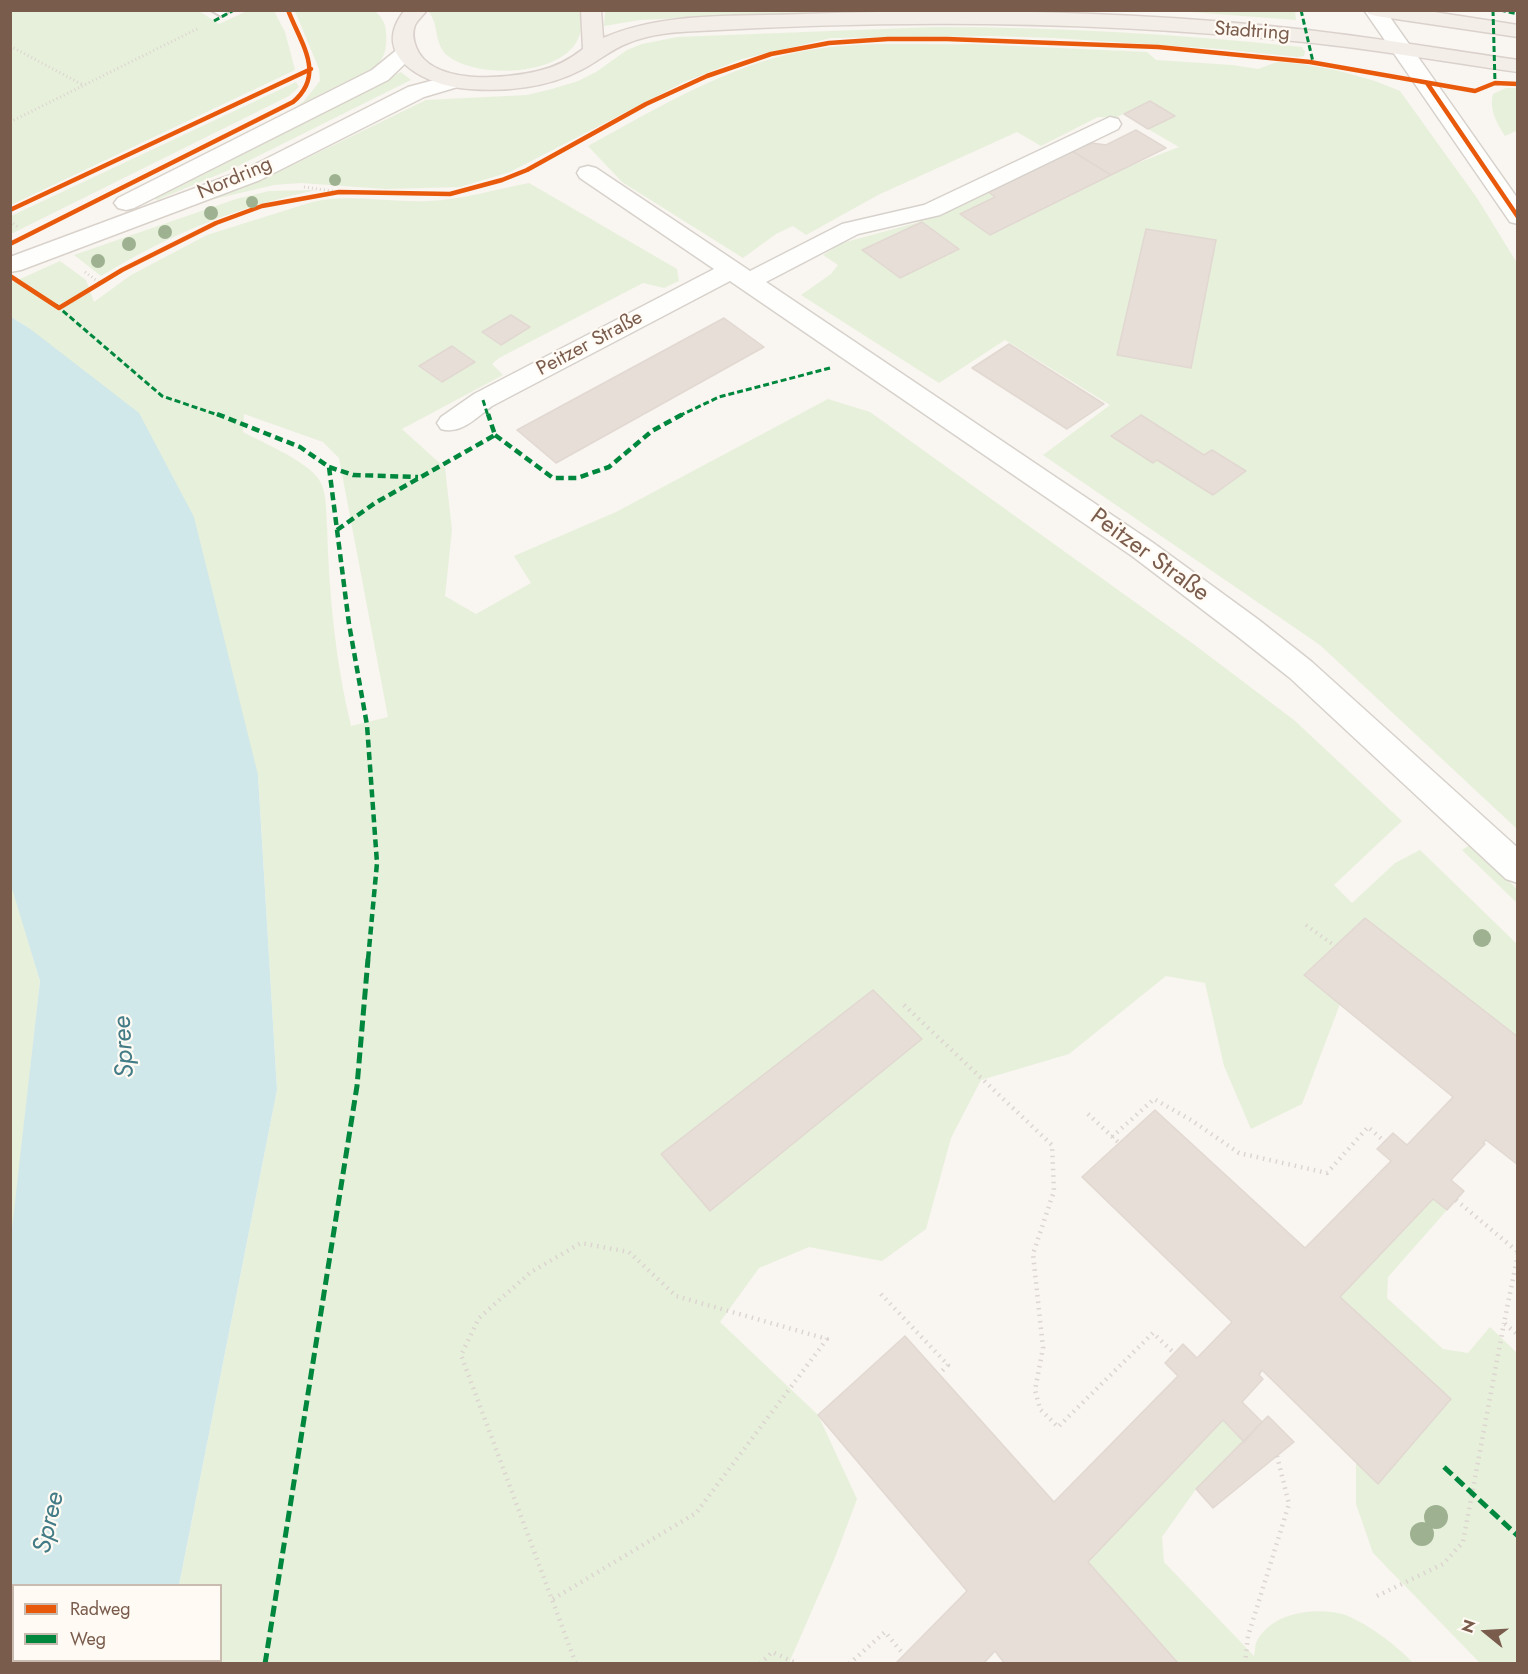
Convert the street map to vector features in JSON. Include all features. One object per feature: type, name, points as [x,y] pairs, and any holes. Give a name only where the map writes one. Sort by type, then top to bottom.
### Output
[{"type":"main road","points":[[591,10],[594,51]]},
{"type":"main road","points":[[1375,10],[1518,31]]},
{"type":"main road","points":[[406,51],[402,33],[410,12]]},
{"type":"main road","name":"Stadtring","points":[[406,51],[419,70],[453,81],[477,84],[510,83],[546,76],[577,64],[594,51],[628,35],[668,27],[894,16],[1092,21],[1307,36],[1518,66]]},
{"type":"street","points":[[1375,10],[1518,217]]},
{"type":"street","name":"Nordring","points":[[11,265],[106,213],[380,75],[406,51]]},
{"type":"street","name":"Nordring","points":[[11,265],[252,175],[416,92],[453,81]]},
{"type":"street","name":"Peitzer Straße","points":[[450,423],[483,400],[741,275],[850,229],[932,210],[1110,124]]},
{"type":"street","name":"Peitzer Straße","points":[[588,173],[1142,549],[1248,628],[1301,670],[1518,869]]},
{"type":"path","points":[[10,122],[214,21],[220,11]]},
{"type":"path","points":[[10,46],[83,85]]},
{"type":"path","points":[[1306,925],[1335,946]]},
{"type":"path","points":[[904,1005],[1052,1146],[1054,1191],[1033,1254],[1042,1348],[1035,1390],[1040,1409],[1058,1427],[1153,1333],[1174,1353]]},
{"type":"path","points":[[1112,1137],[1154,1099],[1191,1120],[1239,1153],[1327,1173],[1368,1127],[1385,1142]]},
{"type":"path","points":[[1088,1114],[1119,1143]]},
{"type":"path","points":[[1377,1596],[1443,1564],[1463,1542],[1518,1253],[1456,1200]]},
{"type":"path","points":[[553,1599],[696,1514],[827,1339],[676,1296],[629,1252],[582,1244],[531,1272],[479,1318],[461,1355],[576,1664]]},
{"type":"path","points":[[881,1294],[948,1365],[939,1374]]},
{"type":"path","points":[[1504,1323],[1518,1335]]},
{"type":"path","points":[[1245,1664],[1248,1636],[1289,1504],[1277,1456]]},
{"type":"path","points":[[849,1664],[885,1632],[904,1655]]},
{"type":"path","points":[[760,1664],[772,1652],[798,1664]]},
{"type":"green space","points":[[11,10],[199,11],[219,24],[247,11],[274,11],[285,32],[295,70],[11,205]]},
{"type":"green space","points":[[373,10],[381,17],[386,30],[386,47],[381,60],[353,82],[292,110],[304,101],[320,81],[319,69],[295,11]]},
{"type":"green space","points":[[646,10],[850,11],[640,20],[604,26],[605,12]]},
{"type":"green space","points":[[428,11],[579,11],[580,32],[572,49],[555,60],[534,68],[510,71],[486,70],[465,65],[443,51],[432,16]]},
{"type":"green space","points":[[1177,11],[1295,11],[1296,20]]},
{"type":"green space","points":[[934,27],[1026,28],[1210,38],[1302,47],[1305,52],[1304,56],[1298,57],[1220,49],[991,36],[831,38],[742,59],[684,82],[510,172],[460,187],[386,189],[301,183],[274,185],[210,200],[266,178],[426,100],[527,95],[552,89],[578,81],[596,72],[627,50],[642,44],[677,37]]},
{"type":"green space","points":[[972,44],[1147,52],[1156,60],[1258,69],[1277,62],[1301,64],[1336,70],[1375,81],[1400,91],[1477,198],[1517,263],[1517,829],[1320,645],[1043,455],[1110,405],[1005,340],[939,383],[801,295],[831,274],[838,265],[823,255],[842,243],[916,223],[987,191],[995,197],[960,214],[991,235],[1130,166],[1179,147],[1148,129],[1174,115],[1150,101],[1115,118],[1098,117],[1041,146],[1017,132],[878,195],[806,235],[793,226],[776,234],[743,258],[622,182],[588,146],[705,84],[766,60],[798,52],[848,45]]},
{"type":"green space","points":[[401,72],[411,80],[234,168],[157,200],[150,196]]},
{"type":"green space","points":[[296,82],[299,87],[289,96],[11,234],[11,216]]},
{"type":"green space","points":[[1506,88],[1517,88],[1518,130],[1505,136],[1494,116],[1492,100],[1493,94]]},
{"type":"green space","points":[[529,183],[677,269],[679,281],[664,288],[643,283],[499,358],[492,364],[503,375],[402,429],[445,468],[452,530],[445,596],[476,614],[531,583],[514,556],[616,512],[828,399],[870,412],[1192,643],[1294,720],[1402,821],[1334,885],[1352,903],[1395,863],[1420,850],[1517,944],[1517,1037],[1365,918],[1304,974],[1340,1004],[1302,1104],[1251,1129],[1224,1066],[1205,983],[1166,976],[1069,1054],[981,1080],[951,1138],[926,1229],[882,1261],[809,1247],[759,1268],[720,1322],[818,1415],[857,1499],[834,1560],[789,1663],[164,1663],[222,1662],[222,1584],[179,1584],[277,1090],[258,775],[29,328],[11,317],[11,283],[60,261],[86,280],[94,302],[131,275],[207,235],[312,202],[341,198],[441,200]],"holes":[[[244,414],[323,442],[339,458],[388,717],[351,726],[334,626],[323,487],[317,477],[303,464],[243,432]]]},
{"type":"green space","points":[[316,190],[258,205],[204,224],[153,247],[101,276],[74,255],[236,199],[269,191]]},
{"type":"green space","points":[[1470,845],[1517,889],[1517,903],[1462,850]]},
{"type":"green space","points":[[11,882],[40,981],[11,1246]]},
{"type":"green space","points":[[1433,1199],[1447,1210],[1388,1277],[1387,1298],[1443,1349],[1468,1353],[1490,1327],[1517,1353],[1517,1663],[1480,1663],[1373,1553],[1356,1504],[1356,1462],[1340,1297]]},
{"type":"green space","points":[[1223,1420],[1244,1442],[1196,1489],[1162,1537],[1164,1562],[1254,1656],[1256,1643],[1271,1625],[1293,1615],[1318,1611],[1351,1617],[1390,1642],[1413,1663],[1179,1663],[1088,1562]]},
{"type":"water","name":"Spree","points":[[11,317],[29,328],[139,413],[194,517],[258,775],[277,1090],[179,1584],[12,1584],[12,1662],[164,1663],[11,1663],[10,1246],[40,981],[10,882]]},
{"type":"building","points":[[1150,101],[1175,116],[1148,129],[1124,114]]},
{"type":"building","points":[[1136,130],[1166,148],[1111,175],[1072,151],[1092,143],[1106,145]]},
{"type":"building","points":[[1072,151],[1111,175],[990,235],[960,214],[995,197],[987,191]]},
{"type":"building","points":[[922,222],[959,249],[900,278],[862,250]]},
{"type":"building","points":[[1146,229],[1216,240],[1191,368],[1117,355]]},
{"type":"building","points":[[511,315],[530,327],[501,345],[482,332]]},
{"type":"building","points":[[724,318],[764,347],[556,463],[517,430]]},
{"type":"building","points":[[1009,344],[1104,404],[1067,429],[972,368]]},
{"type":"building","points":[[452,346],[475,362],[442,382],[419,366]]},
{"type":"building","points":[[1141,415],[1204,455],[1212,450],[1246,471],[1213,495],[1157,460],[1153,463],[1111,436]]},
{"type":"building","points":[[1365,918],[1518,1037],[1518,1165],[1486,1140],[1483,1143],[1485,1144],[1451,1180],[1464,1191],[1447,1210],[1433,1199],[1340,1297],[1451,1399],[1378,1484],[1262,1370],[1259,1375],[1263,1379],[1242,1402],[1262,1422],[1244,1442],[1223,1420],[1088,1562],[1179,1664],[1005,1664],[995,1651],[983,1664],[895,1664],[967,1591],[818,1415],[905,1336],[1054,1502],[1178,1376],[1165,1363],[1183,1344],[1197,1358],[1232,1322],[1082,1177],[1155,1110],[1305,1248],[1391,1161],[1377,1149],[1393,1133],[1407,1145],[1453,1097],[1304,975]]},
{"type":"building","points":[[873,990],[922,1039],[710,1211],[661,1154]]},
{"type":"building","points":[[1268,1416],[1294,1442],[1213,1508],[1196,1489]]},
{"type":"marked path","points":[[214,21],[234,10]]},
{"type":"marked path","points":[[1301,10],[1313,62]]},
{"type":"marked path","points":[[1493,10],[1495,83]]},
{"type":"marked path","points":[[1500,10],[1518,14]]},
{"type":"marked path","points":[[56,305],[162,396],[249,425],[300,447],[329,467],[349,624],[367,725],[377,863],[357,1086],[265,1664]]},
{"type":"marked path","points":[[495,435],[553,478],[577,478],[609,467],[652,431],[719,397],[830,368]]},
{"type":"marked path","points":[[337,530],[375,503],[495,435],[483,400]]},
{"type":"marked path","points":[[329,467],[353,475],[418,477]]},
{"type":"marked path","points":[[1444,1467],[1518,1536]]},
{"type":"cycle path","points":[[10,244],[293,102],[306,87],[311,69],[288,10]]},
{"type":"cycle path","points":[[10,276],[59,308],[122,270],[216,223],[262,206],[339,192],[450,194],[502,180],[527,170],[646,104],[707,76],[771,54],[829,43],[917,38],[1120,45],[1310,62],[1475,91],[1495,83],[1518,84]]},
{"type":"cycle path","points":[[10,210],[311,69]]},
{"type":"cycle path","points":[[1427,83],[1518,217]]}]
